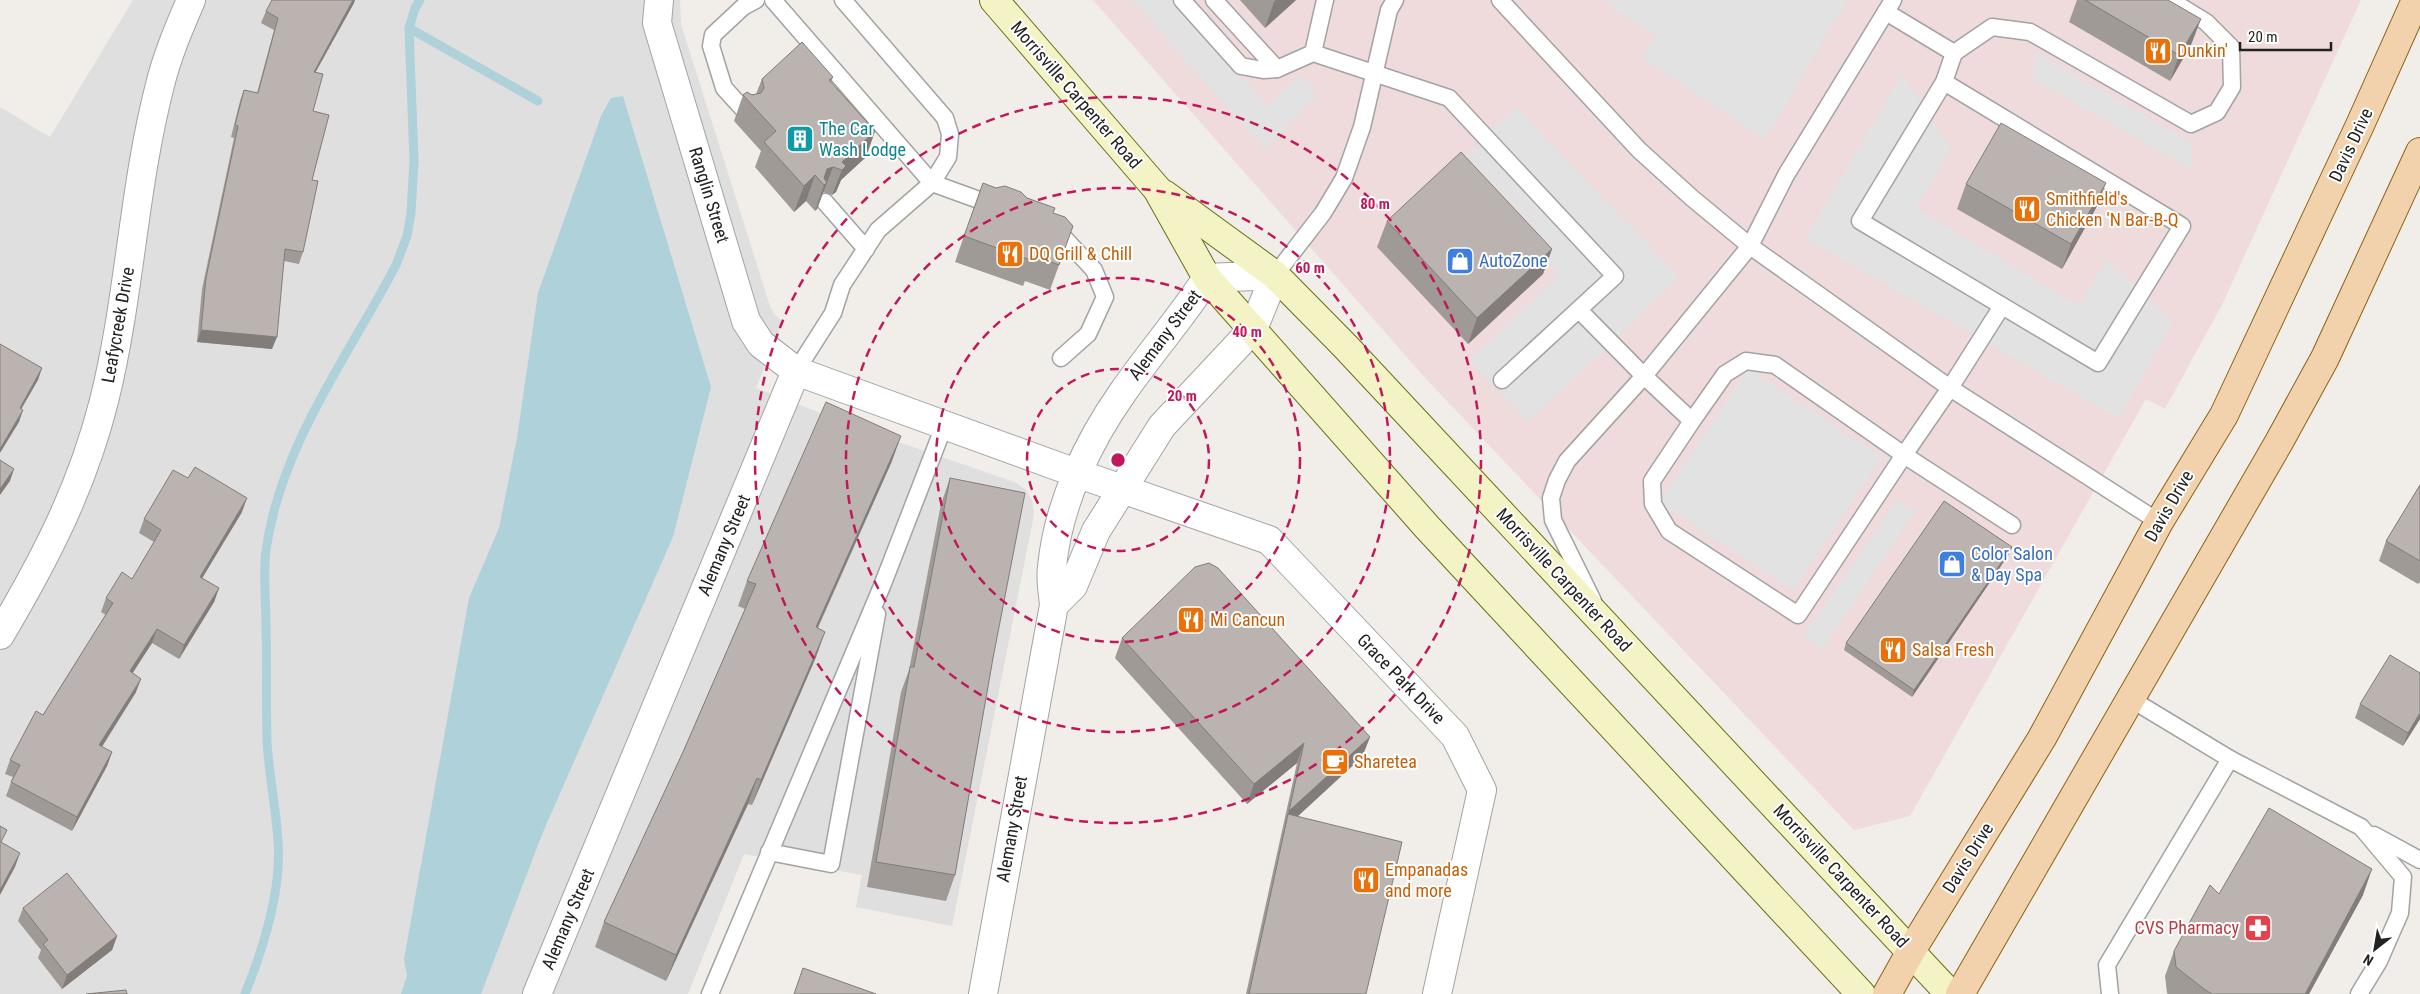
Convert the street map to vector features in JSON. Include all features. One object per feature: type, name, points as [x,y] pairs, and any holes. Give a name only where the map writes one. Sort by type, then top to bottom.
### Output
[{"type":"main road","name":"Morrisville Carpenter Road","points":[[994,0],[1157,189],[1207,278],[1427,527],[1861,994]]},
{"type":"main road","name":"Davis Drive","points":[[1887,994],[1911,951],[2042,738],[2159,522],[2224,415],[2360,125],[2416,0]]},
{"type":"main road","points":[[1960,994],[2129,698],[2270,459],[2325,358],[2420,152]]},
{"type":"main road","name":"Morrisville Carpenter Road","points":[[1157,189],[1275,275],[1345,346],[1950,994]]},
{"type":"street","name":"Leafycreek Drive","points":[[0,635],[59,531],[93,444],[105,400],[150,125],[160,83],[191,0]]},
{"type":"street","name":"Ranglin Street","points":[[659,0],[657,23],[746,321],[760,344],[796,371]]},
{"type":"street","points":[[1054,605],[1073,586],[1096,531],[1121,488],[1162,426],[1253,329],[1275,275]]},
{"type":"street","name":"Alemany Street","points":[[983,994],[1054,605],[1052,568],[1062,519],[1076,473],[1122,393],[1176,324],[1207,278],[1275,275]]},
{"type":"street","points":[[796,371],[944,426],[1121,488]]},
{"type":"street","name":"Alemany Street","points":[[537,994],[796,371]]},
{"type":"street","name":"Grace Park Drive","points":[[1121,488],[1269,540],[1455,736],[1482,790],[1437,994]]},
{"type":"lane","points":[[745,111],[724,88],[711,46],[713,35],[744,7],[756,0]]},
{"type":"lane","points":[[773,0],[932,183],[990,204]]},
{"type":"lane","points":[[796,371],[833,313],[842,285],[878,230],[932,183],[948,157],[950,134],[945,118],[843,0]]},
{"type":"lane","points":[[1182,0],[1241,66],[1264,70],[1277,69],[1313,53],[1449,98],[1615,276],[1502,380]]},
{"type":"lane","points":[[1214,0],[1277,69]]},
{"type":"lane","points":[[1313,53],[1325,0]]},
{"type":"lane","points":[[1275,275],[1322,213],[1344,178],[1362,127],[1376,74],[1389,10],[1395,0]]},
{"type":"lane","points":[[1500,0],[1639,150],[1692,198],[1750,246],[1950,388],[2159,522]]},
{"type":"lane","points":[[1944,82],[2182,226],[2098,363],[1860,221],[1944,82],[1954,53],[1992,27],[2030,32],[2191,124],[2217,112],[2232,87],[2230,47],[2206,22],[2170,0]]},
{"type":"lane","points":[[1604,623],[1553,520],[1551,498],[1567,460],[1644,376],[1750,246],[1786,175],[1890,6],[1954,53]]},
{"type":"lane","points":[[825,202],[866,249]]},
{"type":"lane","points":[[1037,220],[1054,226],[1094,270],[1105,297],[1088,334],[1061,358]]},
{"type":"lane","points":[[2002,306],[1950,388],[1904,455],[1798,615],[1669,531],[1653,504],[1652,481],[1725,374],[1746,361],[1775,365],[1904,455],[2012,525]]},
{"type":"lane","points":[[1578,310],[1692,421]]},
{"type":"lane","points":[[710,994],[882,586],[944,426]]},
{"type":"lane","points":[[769,852],[831,864],[882,586]]},
{"type":"lane","points":[[2129,698],[2230,759],[2420,860]]},
{"type":"lane","points":[[2110,994],[2107,965],[2230,759]]},
{"type":"lane","points":[[2359,994],[2379,961],[2400,913],[2402,877],[2361,827]]},
{"type":"shaded area","points":[[133,0],[680,0],[681,24],[770,306],[774,314],[783,322],[756,388],[867,431],[1017,483],[1026,490],[1032,500],[1034,515],[952,926],[856,907],[862,875],[744,854],[688,994],[0,994],[0,107],[50,137]]},
{"type":"shaded area","points":[[1093,0],[2361,0],[2222,305],[2165,409],[2146,399],[1910,816],[1854,830],[1427,380]]},
{"type":"shaded area","points":[[1131,0],[1172,0],[1267,106],[1300,75],[1319,95],[1265,150]]},
{"type":"shaded area","points":[[1602,0],[1847,0],[1765,140],[1642,58],[1655,36]]},
{"type":"shaded area","points":[[2034,51],[2193,144],[2191,169],[2034,80]]},
{"type":"shaded area","points":[[1902,74],[1951,149],[1916,208],[2079,306],[2107,259],[2173,322],[2119,419],[1805,238]]},
{"type":"shaded area","points":[[1516,107],[1679,277],[1529,422],[1469,360],[1559,274],[1455,166]]},
{"type":"shaded area","points":[[1748,368],[1882,457],[1793,591],[1659,502]]},
{"type":"shaded area","points":[[1897,499],[1915,512],[1822,649],[1803,636]]},
{"type":"water","points":[[623,96],[711,387],[673,537],[543,832],[481,994],[401,994],[407,976],[404,959],[469,598],[499,528],[517,438],[538,293],[601,116],[611,98]]},
{"type":"building","points":[[272,0],[353,0],[314,72],[323,74],[313,111],[329,115],[312,180],[318,181],[303,252],[285,249],[277,337],[201,330],[206,278],[238,126],[235,125],[244,90],[258,93],[278,18],[266,11]]},
{"type":"building","points":[[2085,0],[2168,0],[2201,19],[2179,55]]},
{"type":"building","name":"The Car Wash Lodge","points":[[802,42],[833,77],[829,80],[875,131],[842,162],[846,166],[842,170],[833,167],[827,169],[824,178],[827,183],[824,185],[815,175],[804,186],[764,142],[776,131],[743,95],[747,92],[752,95],[761,93],[764,88],[762,79]]},
{"type":"building","name":"Smithfield's Chicken 'N Bar-B-Q","points":[[2001,123],[2106,183],[2071,244],[1966,184]]},
{"type":"building","name":"AutoZone","points":[[1461,152],[1552,249],[1477,318],[1387,221]]},
{"type":"building","points":[[983,183],[996,188],[1005,186],[1021,192],[1027,198],[1055,208],[1053,213],[1065,217],[1073,226],[1059,265],[1035,256],[1033,261],[964,236]]},
{"type":"building","points":[[0,344],[42,368],[20,408],[23,410],[0,449]]},
{"type":"building","points":[[826,402],[901,436],[816,627],[825,632],[761,780],[757,778],[676,955],[604,922],[683,752],[756,584],[747,581]]},
{"type":"building","points":[[0,460],[14,469],[0,489]]},
{"type":"building","points":[[195,467],[247,498],[200,577],[219,588],[184,645],[157,629],[130,671],[141,679],[99,745],[112,752],[77,817],[11,782],[20,765],[10,760],[36,711],[43,715],[113,603],[106,598],[122,572],[132,579],[161,530],[144,519],[173,470],[188,478]]},
{"type":"building","points":[[950,478],[1025,493],[993,658],[955,875],[876,862],[910,667],[914,667]]},
{"type":"building","points":[[2420,485],[2420,561],[2386,541]]},
{"type":"building","points":[[1944,501],[2012,547],[1914,690],[1846,643]]},
{"type":"building","points":[[1209,563],[1218,568],[1370,737],[1289,811],[1304,743],[1254,784],[1122,638],[1195,567]]},
{"type":"building","points":[[2390,655],[2420,673],[2420,713],[2408,733],[2360,704]]},
{"type":"building","name":"CVS Pharmacy","points":[[2269,808],[2372,869],[2305,994],[2212,994],[2176,967],[2174,951],[2210,885],[2219,894]]},
{"type":"building","points":[[1288,814],[1402,842],[1366,994],[1249,994]]},
{"type":"building","points":[[0,826],[7,830],[1,842],[20,853],[0,890]]},
{"type":"building","points":[[67,873],[117,936],[67,975],[43,944],[48,940],[23,908]]},
{"type":"building","points":[[803,968],[876,994],[794,994]]},
{"type":"building","points":[[126,990],[127,994],[86,994]]},
{"type":"waterway","points":[[245,994],[270,919],[277,880],[278,860],[277,829],[267,742],[266,550],[274,511],[286,474],[301,438],[319,402],[396,265],[407,236],[411,213],[414,160],[409,28],[415,8],[420,0]]},
{"type":"waterway","points":[[409,28],[538,101]]},
{"type":"place","name":"Dunkin'","points":[[2158,51]]},
{"type":"place","name":"The Car Wash Lodge","points":[[800,139]]},
{"type":"place","name":"Smithfield's Chicken 'N Bar-B-Q","points":[[2027,209]]},
{"type":"place","name":"DQ Grill & Chill","points":[[1010,254]]},
{"type":"place","name":"AutoZone","points":[[1460,261]]},
{"type":"place","name":"Color Salon & Day Spa","points":[[1952,564]]},
{"type":"place","name":"Mi Cancun","points":[[1191,620]]},
{"type":"place","name":"Salsa Fresh","points":[[1893,650]]},
{"type":"place","name":"Sharetea","points":[[1335,762]]},
{"type":"place","name":"Empanadas and more","points":[[1366,880]]},
{"type":"place","name":"CVS Pharmacy","points":[[2258,928]]}]
